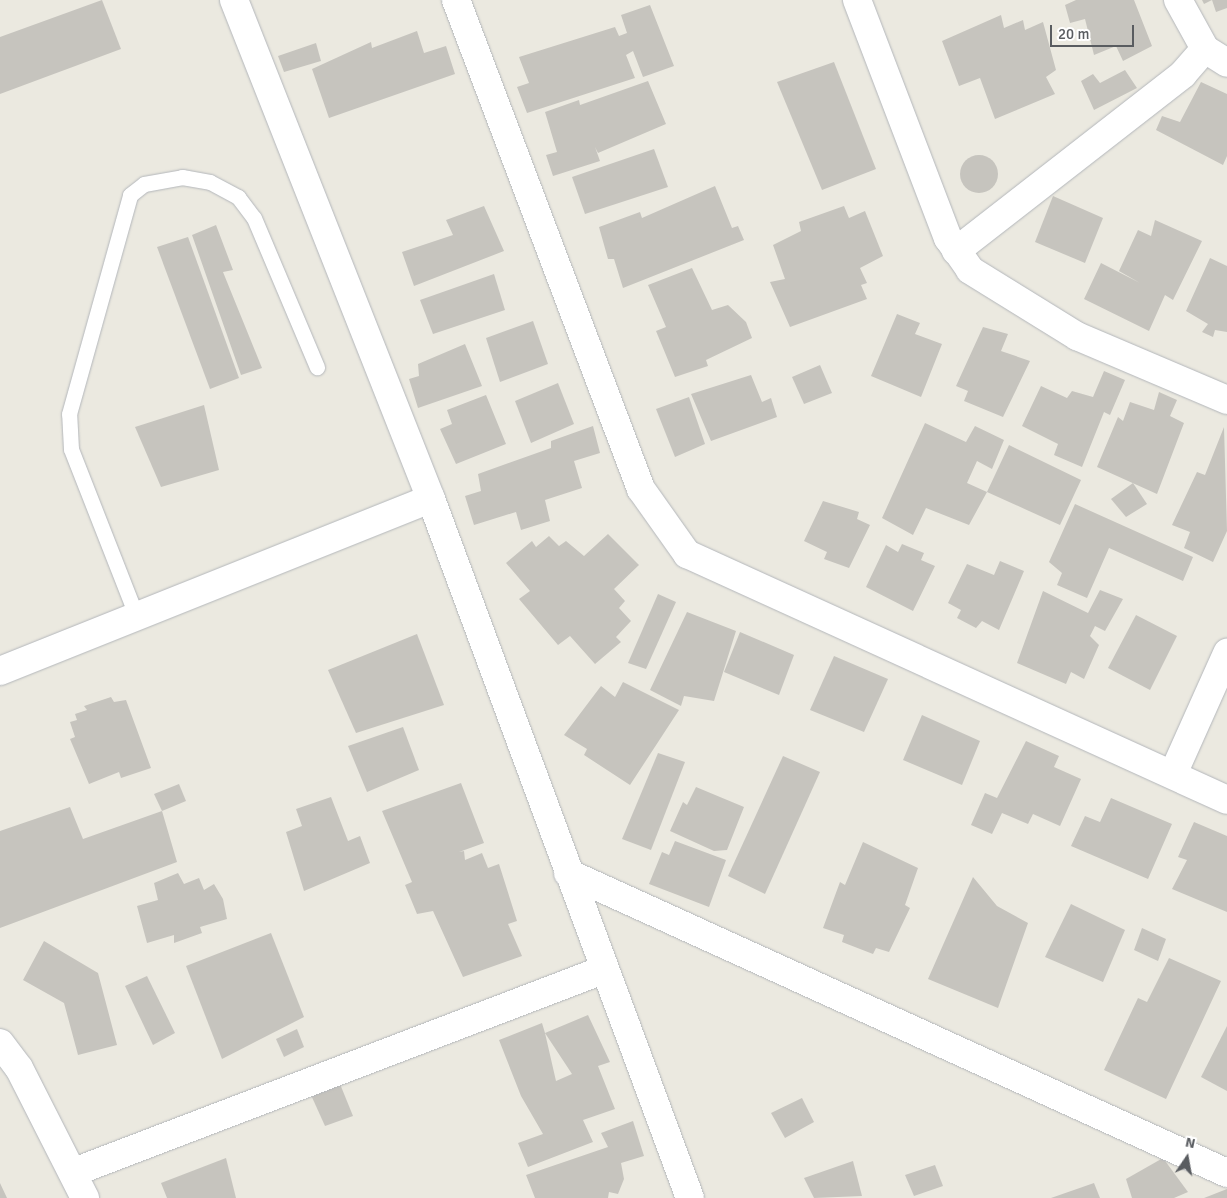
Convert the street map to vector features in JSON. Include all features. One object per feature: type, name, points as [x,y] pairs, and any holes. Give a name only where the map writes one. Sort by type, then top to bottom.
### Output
[{"type":"street","points":[[234,0],[431,500],[603,970],[690,1198]]},
{"type":"street","points":[[456,0],[641,489],[687,554],[1227,800]]},
{"type":"street","points":[[858,0],[956,251],[988,285],[1077,336],[1227,400]]},
{"type":"street","points":[[956,251],[1183,74],[1216,56],[1178,0]]},
{"type":"street","points":[[0,671],[136,615],[431,500]]},
{"type":"street","points":[[1173,774],[1227,653]]},
{"type":"street","points":[[568,872],[1227,1172]]},
{"type":"street","points":[[74,1172],[603,970]]},
{"type":"street","points":[[0,1043],[20,1068],[74,1172],[85,1198]]},
{"type":"lane","points":[[136,615],[71,449],[69,414],[130,195],[144,184],[182,177],[210,182],[238,198],[254,218],[317,366]]},
{"type":"building","points":[[102,0],[121,49],[0,94],[0,37]]},
{"type":"building","points":[[1076,0],[1134,0],[1152,46],[1123,61],[1116,46],[1094,55],[1085,19],[1070,23],[1065,5]]},
{"type":"building","points":[[1202,0],[1212,0],[1204,4]]},
{"type":"building","points":[[1212,0],[1227,0],[1227,8],[1216,12]]},
{"type":"building","points":[[650,5],[674,66],[643,77],[633,51],[626,55],[635,78],[527,113],[517,87],[529,83],[519,57],[615,27],[619,36],[627,33],[621,15]]},
{"type":"building","points":[[1001,15],[1004,28],[1023,20],[1025,30],[1043,22],[1056,70],[1046,77],[1055,94],[995,119],[980,78],[959,86],[942,41]]},
{"type":"building","points":[[417,31],[424,53],[446,46],[455,74],[329,118],[312,69],[371,42],[372,48]]},
{"type":"building","points":[[316,43],[321,61],[284,72],[278,56]]},
{"type":"building","points":[[834,62],[876,169],[822,190],[777,82]]},
{"type":"building","points":[[1125,70],[1137,88],[1094,110],[1081,81],[1093,74],[1100,83]]},
{"type":"building","points":[[648,81],[666,124],[598,153],[595,147],[600,161],[553,176],[546,155],[557,152],[545,112],[579,100],[580,105]]},
{"type":"building","points":[[1201,82],[1227,94],[1227,156],[1223,165],[1156,130],[1162,116],[1180,122]]},
{"type":"building","points":[[654,149],[668,187],[585,214],[572,177]]},
{"type":"building","points":[[979,155],[992,161],[998,174],[992,187],[979,193],[966,187],[960,174],[966,161]]},
{"type":"building","points":[[715,186],[732,228],[738,226],[744,240],[623,288],[614,259],[608,259],[599,227],[640,212],[642,218]]},
{"type":"building","points":[[1053,196],[1103,218],[1085,263],[1035,242]]},
{"type":"building","points":[[484,206],[504,251],[414,286],[402,252],[453,235],[446,220]]},
{"type":"building","points":[[844,206],[849,218],[865,211],[883,256],[860,268],[867,283],[861,285],[867,299],[790,327],[770,282],[785,279],[773,245],[801,231],[799,222]]},
{"type":"building","points":[[1155,220],[1202,241],[1173,300],[1165,295],[1149,331],[1084,299],[1101,263],[1140,283],[1119,271],[1138,230],[1151,236]]},
{"type":"building","points":[[216,225],[233,270],[223,272],[262,368],[241,375],[192,235]]},
{"type":"building","points":[[188,237],[239,378],[210,389],[157,247]]},
{"type":"building","points":[[1210,258],[1227,266],[1227,332],[1215,330],[1213,337],[1202,332],[1208,324],[1186,311]]},
{"type":"building","points":[[692,268],[712,310],[728,305],[746,322],[752,338],[706,360],[708,366],[675,377],[656,331],[666,327],[648,285]]},
{"type":"building","points":[[494,274],[505,310],[433,334],[420,300]]},
{"type":"building","points":[[897,314],[920,323],[915,334],[942,344],[921,397],[871,376]]},
{"type":"building","points":[[533,321],[548,364],[500,382],[486,338]]},
{"type":"building","points":[[983,327],[1008,334],[1001,351],[1030,361],[1003,417],[964,401],[968,391],[956,386]]},
{"type":"building","points":[[465,344],[482,386],[418,408],[409,379],[419,376],[418,364]]},
{"type":"building","points":[[820,365],[832,393],[804,404],[792,377]]},
{"type":"building","points":[[1104,371],[1125,380],[1110,415],[1104,412],[1082,467],[1054,455],[1058,444],[1022,426],[1041,386],[1067,398],[1072,391],[1093,397]]},
{"type":"building","points":[[751,375],[762,402],[771,398],[777,417],[711,441],[691,394]]},
{"type":"building","points":[[558,383],[574,424],[531,443],[515,401]]},
{"type":"building","points":[[1159,392],[1177,400],[1170,416],[1184,423],[1157,494],[1097,467],[1118,417],[1123,421],[1130,402],[1154,410]]},
{"type":"building","points":[[486,395],[506,444],[456,464],[440,429],[452,424],[447,410]]},
{"type":"building","points":[[689,397],[705,444],[675,457],[656,409]]},
{"type":"building","points":[[204,405],[219,470],[161,487],[135,427]]},
{"type":"building","points":[[925,423],[966,442],[975,426],[1004,440],[992,469],[977,461],[967,483],[987,492],[969,525],[926,508],[913,535],[882,518]]},
{"type":"building","points":[[593,426],[600,453],[574,461],[582,488],[545,500],[550,521],[521,530],[516,512],[474,525],[465,496],[481,491],[478,474],[551,448],[551,441]]},
{"type":"building","points":[[1224,427],[1227,531],[1213,562],[1184,548],[1190,532],[1172,525],[1197,472],[1205,475]]},
{"type":"building","points":[[1009,445],[1081,480],[1060,525],[987,492]]},
{"type":"building","points":[[1133,483],[1147,504],[1126,517],[1111,499]]},
{"type":"building","points":[[823,501],[859,512],[857,519],[870,525],[849,568],[824,559],[827,552],[804,541]]},
{"type":"building","points":[[1075,504],[1193,557],[1183,581],[1109,548],[1087,598],[1057,585],[1062,573],[1049,562]]},
{"type":"building","points":[[608,534],[639,565],[614,589],[625,601],[619,608],[631,621],[616,637],[621,642],[595,664],[570,636],[558,645],[519,599],[530,591],[506,563],[532,541],[536,547],[549,536],[559,546],[566,541],[584,556]]},
{"type":"building","points":[[902,544],[924,553],[921,560],[935,566],[913,611],[866,587],[886,545],[898,552]]},
{"type":"building","points":[[1000,561],[1024,571],[999,630],[982,621],[976,628],[957,618],[961,610],[948,603],[967,564],[994,575]]},
{"type":"building","points":[[1100,590],[1123,599],[1105,631],[1095,626],[1090,636],[1099,645],[1084,679],[1071,672],[1066,684],[1017,663],[1043,591],[1088,613]]},
{"type":"building","points":[[658,594],[676,602],[646,669],[628,663]]},
{"type":"building","points":[[687,612],[736,631],[714,701],[684,696],[681,706],[650,690]]},
{"type":"building","points":[[1136,615],[1177,636],[1150,690],[1108,668]]},
{"type":"building","points":[[740,632],[794,655],[779,695],[724,672]]},
{"type":"building","points":[[417,634],[444,705],[356,733],[328,670]]},
{"type":"building","points":[[834,656],[888,679],[864,732],[810,710]]},
{"type":"building","points":[[623,682],[679,710],[630,785],[584,755],[587,749],[564,735],[601,686],[615,697]]},
{"type":"building","points":[[111,697],[114,702],[126,700],[151,768],[121,778],[119,772],[89,784],[70,739],[75,737],[70,722],[77,720],[75,714],[87,710],[84,706]]},
{"type":"building","points":[[922,715],[980,741],[962,785],[903,760]]},
{"type":"building","points":[[403,727],[419,770],[367,792],[348,746]]},
{"type":"building","points":[[1026,741],[1059,756],[1054,767],[1081,779],[1060,826],[1033,814],[1028,824],[1002,813],[992,834],[971,825],[985,793],[997,798]]},
{"type":"building","points":[[658,753],[685,762],[651,850],[622,839]]},
{"type":"building","points":[[783,756],[820,772],[765,894],[728,876]]},
{"type":"building","points":[[461,783],[484,843],[459,852],[464,851],[465,860],[482,853],[488,868],[499,864],[517,921],[508,924],[522,956],[463,977],[433,911],[417,914],[405,885],[412,882],[382,811]]},
{"type":"building","points":[[179,784],[186,801],[162,811],[154,794]]},
{"type":"building","points":[[696,787],[744,807],[727,850],[714,851],[670,831],[683,802],[687,805]]},
{"type":"building","points":[[331,797],[348,841],[360,836],[370,863],[304,891],[286,832],[302,826],[296,809]]},
{"type":"building","points":[[1111,798],[1172,824],[1148,879],[1071,846],[1085,816],[1100,822]]},
{"type":"building","points":[[70,807],[83,839],[162,811],[177,862],[0,928],[0,831]]},
{"type":"building","points":[[1194,822],[1227,836],[1227,912],[1172,889],[1187,860],[1178,857]]},
{"type":"building","points":[[675,841],[726,860],[709,907],[649,884],[662,852],[669,855]]},
{"type":"building","points":[[863,842],[918,868],[905,905],[910,908],[889,952],[876,948],[873,954],[842,942],[844,935],[823,928],[840,882],[845,885]]},
{"type":"building","points":[[178,873],[184,884],[199,878],[204,890],[214,884],[223,899],[227,919],[200,927],[202,933],[174,943],[174,935],[147,943],[137,906],[158,900],[154,883]]},
{"type":"building","points":[[973,877],[997,906],[1028,923],[998,1008],[928,979]]},
{"type":"building","points":[[1071,904],[1125,930],[1103,982],[1045,957]]},
{"type":"building","points":[[1142,928],[1166,939],[1158,961],[1134,950]]},
{"type":"building","points":[[271,933],[304,1017],[222,1059],[186,966]]},
{"type":"building","points":[[44,941],[98,973],[117,1045],[78,1055],[64,1003],[23,980]]},
{"type":"building","points":[[1169,958],[1221,981],[1166,1099],[1104,1070],[1138,998],[1147,1002]]},
{"type":"building","points":[[147,976],[175,1033],[153,1045],[125,986]]},
{"type":"building","points":[[588,1015],[610,1062],[598,1066],[615,1109],[583,1120],[593,1142],[528,1167],[518,1143],[543,1134],[521,1096],[499,1040],[542,1023],[545,1033]],"holes":[[[545,1033],[572,1074],[556,1081]]]},
{"type":"building","points":[[1227,1026],[1227,1091],[1201,1077]]},
{"type":"building","points":[[297,1029],[304,1047],[284,1057],[276,1039]]},
{"type":"building","points":[[340,1084],[353,1116],[325,1126],[311,1095]]},
{"type":"building","points":[[802,1098],[814,1122],[785,1138],[771,1113]]},
{"type":"building","points":[[633,1121],[644,1156],[621,1163],[624,1179],[618,1194],[609,1192],[608,1198],[535,1198],[526,1175],[608,1147],[601,1133]]},
{"type":"building","points":[[226,1158],[236,1198],[167,1198],[161,1183]]},
{"type":"building","points":[[1163,1158],[1188,1192],[1174,1198],[1132,1198],[1126,1179]]},
{"type":"building","points":[[853,1161],[862,1196],[814,1198],[804,1178]]},
{"type":"building","points":[[935,1165],[943,1186],[914,1196],[905,1175]]},
{"type":"building","points":[[0,1183],[7,1198],[0,1198]]},
{"type":"building","points":[[1094,1183],[1100,1198],[1051,1198]]},
{"type":"building","points":[[1227,1189],[1227,1198],[1204,1198]]}]
